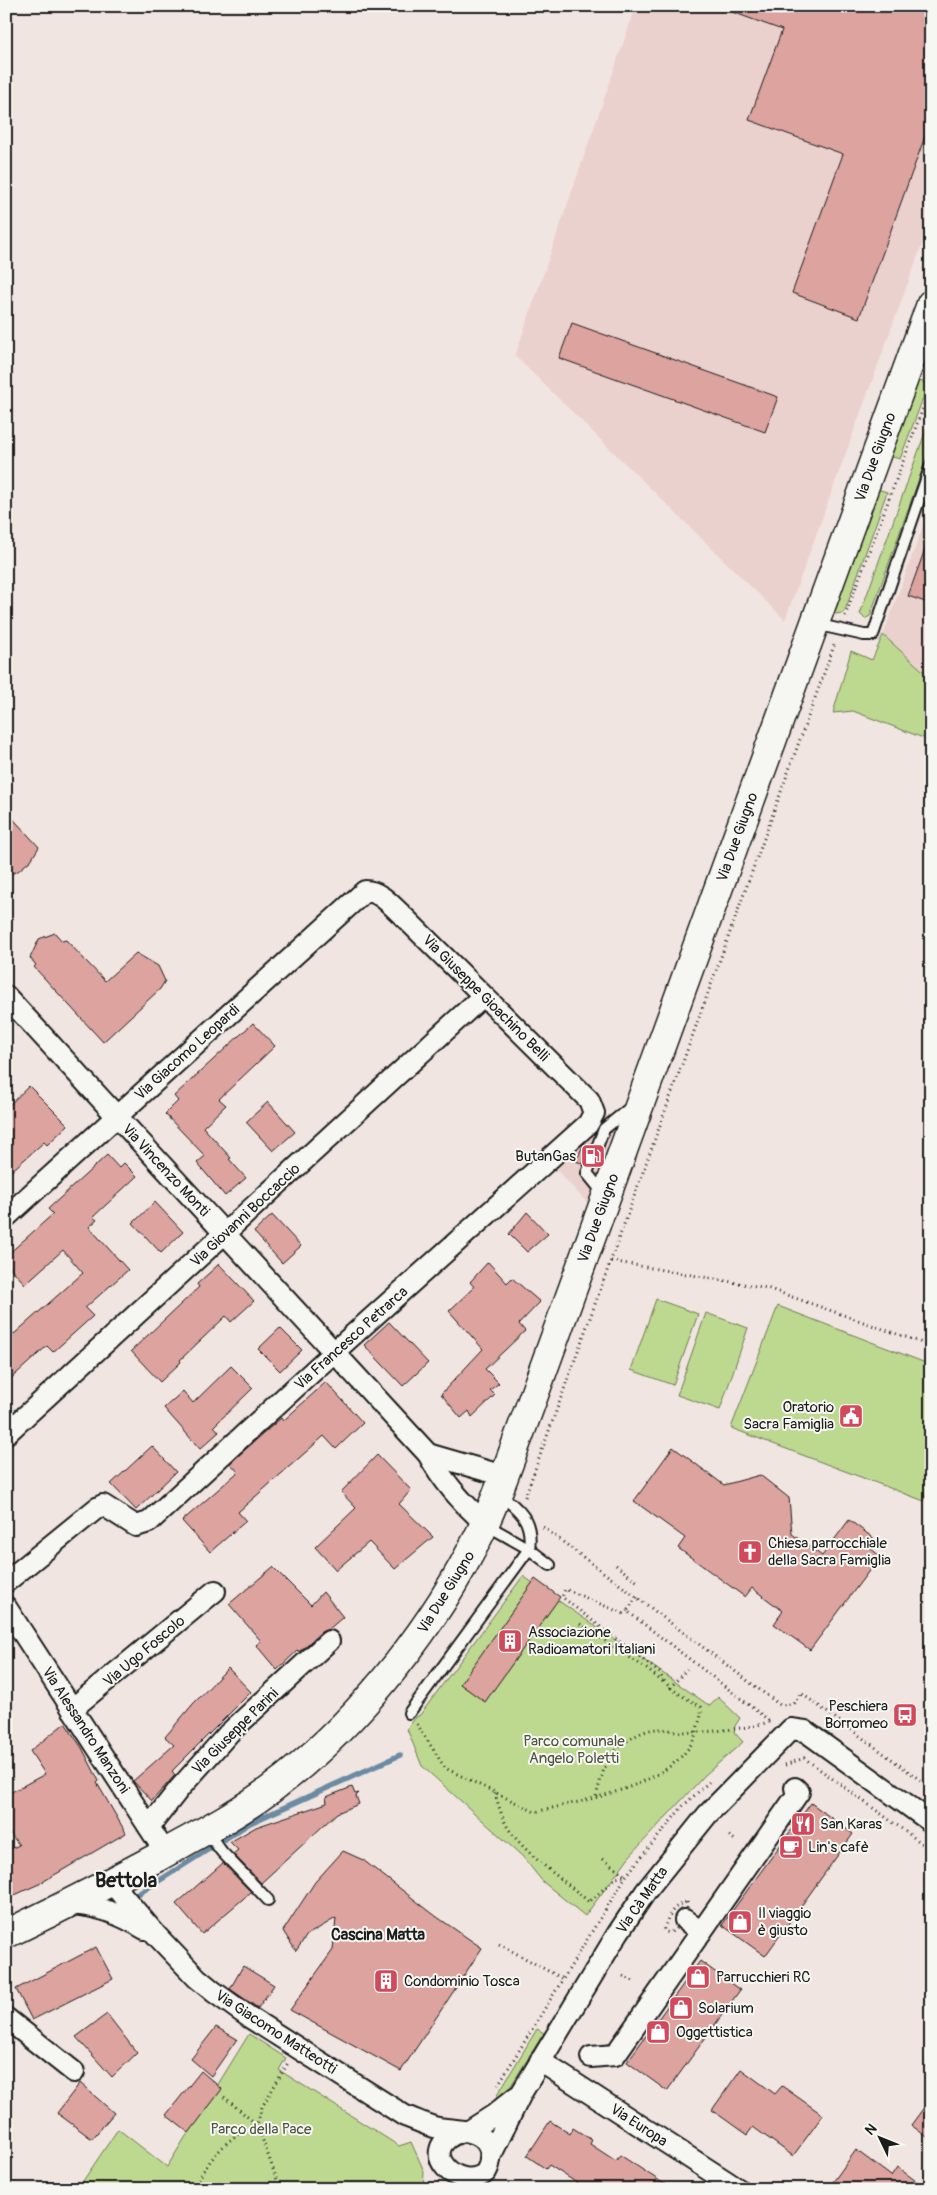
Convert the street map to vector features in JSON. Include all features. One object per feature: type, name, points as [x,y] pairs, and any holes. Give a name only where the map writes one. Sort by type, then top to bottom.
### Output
[{"type":"main road","name":"Via Due Giugno","points":[[6,1934],[111,1882],[166,1852],[209,1835],[288,1776],[313,1754],[374,1691],[406,1653],[437,1609],[464,1565],[485,1523],[501,1484],[642,1099],[827,627],[923,341],[931,304]]},
{"type":"street","name":"Via Giuseppe Gioachino Belli","points":[[369,891],[381,896],[589,1100],[594,1113]]},
{"type":"street","name":"Via Giacomo Leopardi","points":[[6,1217],[362,893],[369,891]]},
{"type":"street","name":"Via Vincenzo Monti","points":[[6,996],[428,1454],[450,1487],[485,1523]]},
{"type":"street","name":"Via Giovanni Boccaccio","points":[[6,1434],[483,996]]},
{"type":"street","name":"Via Francesco Petrarca","points":[[6,1582],[97,1508],[104,1505],[136,1526],[149,1522],[334,1352],[588,1124],[594,1113]]},
{"type":"street","points":[[428,1454],[501,1484]]},
{"type":"street","name":"Via Ugo Foscolo","points":[[72,1709],[215,1591]]},
{"type":"street","name":"Via Alessandro Manzoni","points":[[6,1607],[13,1631],[72,1709],[166,1852]]},
{"type":"street","name":"Via Giuseppe Parini","points":[[149,1827],[179,1789],[230,1733],[329,1641]]},
{"type":"street","name":"Via Cà Matta","points":[[491,2155],[522,2092],[540,2061],[618,1933],[652,1884],[707,1814],[791,1729],[805,1731],[931,1822]]},
{"type":"street","points":[[591,2057],[615,2055],[800,1792],[795,1788]]},
{"type":"street","name":"Via Giacomo Matteotti","points":[[111,1882],[157,1936],[197,1978],[214,1992],[405,2116],[426,2136],[440,2156],[440,2164],[446,2182],[473,2184],[487,2170],[491,2155],[484,2140],[465,2131],[433,2126],[405,2116]]},
{"type":"street","name":"Via Giacomo Matteotti","points":[[68,1904],[101,1907],[123,1916],[157,1936]]},
{"type":"street","points":[[685,1920],[701,1932]]},
{"type":"street","points":[[6,2018],[74,2072]]},
{"type":"street","name":"Via Europa","points":[[540,2061],[738,2189]]},
{"type":"street","name":"Via Cà Matta","points":[[465,2131],[494,2115],[522,2092]]},
{"type":"street","points":[[440,2156],[446,2140],[465,2131]]},
{"type":"lane","points":[[827,627],[864,635],[872,634],[931,465]]},
{"type":"lane","points":[[409,1714],[529,1549],[528,1522],[501,1484]]},
{"type":"lane","points":[[485,1523],[529,1549],[550,1565]]},
{"type":"lane","points":[[209,1835],[222,1852],[268,1900]]},
{"type":"path","points":[[931,387],[827,627],[611,1261],[521,1510],[780,1706],[793,1704],[801,1693],[931,1788]]},
{"type":"path","points":[[611,1261],[767,1288],[931,1346]]},
{"type":"path","points":[[616,1566],[639,1583]]},
{"type":"path","points":[[637,1598],[624,1614],[565,1589],[562,1597],[660,1673],[662,1679],[670,1688]]},
{"type":"path","points":[[596,1796],[601,1777],[610,1757],[625,1743],[642,1732],[658,1729],[697,1732],[743,1729],[771,1722],[627,1611]]},
{"type":"path","points":[[409,1714],[445,1768],[535,1812],[628,1788],[672,1765],[688,1749],[697,1732],[701,1707],[670,1688],[644,1667],[580,1624]]},
{"type":"path","points":[[670,1688],[687,1669]]},
{"type":"path","points":[[783,1766],[791,1761],[804,1758],[931,1850]]},
{"type":"path","points":[[494,1793],[504,1819],[513,1835],[536,1858],[589,1902],[616,1878],[626,1876]]},
{"type":"path","points":[[729,1836],[736,1841]]},
{"type":"path","points":[[603,1859],[626,1876]]},
{"type":"path","points":[[495,2090],[626,1876]]},
{"type":"path","points":[[499,1944],[563,1979]]},
{"type":"path","points":[[623,1976],[633,1981]]},
{"type":"path","points":[[257,2124],[262,2107],[298,2048]]},
{"type":"path","points":[[224,2097],[257,2124],[277,2180],[277,2189]]},
{"type":"path","points":[[196,2189],[201,2172],[212,2159],[248,2126],[257,2124]]},
{"type":"shaded area","points":[[636,6],[931,6],[931,220],[785,620],[515,356]]},
{"type":"shaded area","points":[[931,504],[931,678],[883,635]]},
{"type":"shaded area","points":[[623,1110],[590,1206],[552,1165],[608,1115]]},
{"type":"green space","points":[[919,381],[924,382],[927,388],[900,459],[886,455],[914,385]]},
{"type":"green space","points":[[931,416],[931,445],[870,616],[865,619],[860,614]]},
{"type":"green space","points":[[874,488],[887,492],[846,608],[843,613],[835,614],[833,610]]},
{"type":"green space","points":[[883,635],[931,678],[931,741],[853,711],[833,713],[851,651],[872,660]]},
{"type":"green space","points":[[656,1299],[698,1314],[673,1385],[631,1370]]},
{"type":"green space","points":[[778,1306],[931,1365],[931,1483],[924,1501],[731,1428]]},
{"type":"green space","points":[[706,1313],[748,1328],[720,1410],[677,1395]]},
{"type":"green space","name":"Parco comunale Angelo Poletti","points":[[523,1576],[710,1706],[718,1697],[740,1718],[734,1732],[743,1742],[705,1775],[629,1857],[585,1916],[543,1882],[522,1856],[422,1766],[407,1729],[416,1717],[420,1715]]},
{"type":"green space","points":[[537,2029],[544,2033],[502,2100],[496,2097]]},
{"type":"green space","name":"Parco della Pace","points":[[249,2034],[286,2058],[279,2070],[399,2146],[411,2142],[424,2171],[423,2189],[86,2189],[81,2184],[118,2129],[167,2167]]},
{"type":"building","points":[[721,6],[931,6],[931,120],[859,318],[792,293],[843,154],[749,120],[782,30],[721,8]]},
{"type":"building","points":[[572,323],[778,397],[765,432],[559,358]]},
{"type":"building","points":[[929,538],[931,538],[931,604],[908,596]]},
{"type":"building","points":[[6,811],[39,847],[31,860],[18,871],[6,876]]},
{"type":"building","points":[[55,933],[62,941],[66,940],[105,981],[136,953],[158,966],[165,981],[160,989],[103,1042],[34,967],[36,965],[30,958],[39,939]]},
{"type":"building","points":[[253,1023],[275,1046],[219,1099],[226,1105],[203,1127],[246,1178],[225,1196],[197,1163],[205,1156],[165,1114],[178,1101],[174,1096]]},
{"type":"building","points":[[29,1086],[68,1125],[47,1145],[44,1142],[6,1176],[6,1108]]},
{"type":"building","points":[[268,1102],[295,1132],[273,1151],[246,1122]]},
{"type":"building","points":[[584,1143],[590,1145],[583,1164],[576,1161]]},
{"type":"building","points":[[107,1155],[119,1168],[124,1163],[137,1176],[93,1217],[97,1220],[89,1227],[128,1270],[85,1308],[93,1316],[53,1352],[47,1346],[6,1383],[6,1325],[14,1334],[83,1273],[63,1250],[25,1284],[6,1263],[6,1256],[53,1214],[48,1209]]},
{"type":"building","points":[[155,1202],[183,1232],[161,1253],[133,1223]]},
{"type":"building","points":[[527,1212],[548,1234],[527,1252],[509,1234]]},
{"type":"building","points":[[272,1215],[301,1246],[282,1263],[254,1232]]},
{"type":"building","points":[[488,1262],[507,1283],[512,1278],[540,1302],[519,1324],[525,1331],[485,1369],[499,1383],[490,1390],[495,1395],[472,1417],[469,1411],[461,1418],[441,1394],[483,1349],[449,1311],[474,1287],[470,1282]]},
{"type":"building","points":[[219,1264],[254,1301],[231,1322],[226,1316],[160,1382],[131,1351],[199,1287],[197,1284]]},
{"type":"building","points":[[389,1322],[428,1363],[403,1386],[364,1345]]},
{"type":"building","points":[[280,1328],[302,1350],[280,1371],[258,1349]]},
{"type":"building","points":[[231,1366],[253,1388],[214,1426],[219,1432],[200,1449],[164,1408],[183,1391],[193,1403]]},
{"type":"building","points":[[326,1382],[363,1423],[336,1449],[324,1436],[238,1512],[246,1521],[210,1552],[182,1521],[238,1472],[230,1463],[281,1418],[283,1421]]},
{"type":"building","points":[[152,1446],[176,1472],[136,1510],[111,1484]]},
{"type":"building","name":"Chiesa parrocchiale della Sacra Famiglia","points":[[673,1447],[724,1485],[760,1475],[789,1498],[792,1534],[822,1556],[849,1520],[876,1540],[870,1548],[880,1556],[810,1650],[774,1624],[783,1611],[752,1588],[745,1597],[678,1548],[685,1538],[634,1501]]},
{"type":"building","points":[[377,1455],[411,1490],[399,1504],[433,1537],[395,1569],[369,1542],[336,1570],[315,1547],[356,1508],[341,1492]]},
{"type":"building","points":[[273,1567],[311,1605],[323,1592],[343,1617],[329,1629],[321,1632],[299,1652],[298,1650],[277,1670],[256,1645],[261,1641],[229,1604]]},
{"type":"building","name":"Associazione Radioamatori Italiani","points":[[535,1579],[560,1597],[485,1702],[460,1684]]},
{"type":"building","points":[[228,1668],[251,1692],[172,1771],[175,1775],[152,1801],[133,1781],[174,1745],[165,1737],[193,1704]]},
{"type":"building","points":[[65,1723],[82,1748],[99,1781],[97,1783],[126,1833],[39,1884],[6,1899],[6,1851],[19,1845],[6,1828],[6,1795],[45,1774],[30,1751]]},
{"type":"building","points":[[352,1787],[355,1794],[359,1793],[356,1796],[359,1804],[337,1813],[261,1883],[233,1854],[238,1850],[230,1842],[256,1827],[327,1803],[326,1797]]},
{"type":"building","points":[[811,1803],[853,1834],[765,1956],[722,1925]]},
{"type":"building","name":"Condominio Tosca","points":[[343,1851],[363,1860],[437,1917],[482,1948],[401,2071],[290,2010],[333,1950],[336,1918],[307,1935],[296,1951],[283,1931],[315,1882]]},
{"type":"building","points":[[223,1863],[251,1892],[202,1934],[176,1904]]},
{"type":"building","points":[[96,1947],[113,1979],[32,2020],[16,1989]]},
{"type":"building","points":[[700,1961],[740,1990],[667,2091],[627,2062]]},
{"type":"building","points":[[243,1966],[274,1985],[258,2008],[230,1989]]},
{"type":"building","points":[[107,2014],[137,2053],[112,2077],[76,2037]]},
{"type":"building","points":[[216,2027],[237,2039],[211,2076],[191,2059]]},
{"type":"building","points":[[741,2069],[775,2094],[782,2086],[823,2115],[793,2156],[753,2127],[747,2135],[712,2110]]},
{"type":"building","points":[[201,2071],[222,2089],[189,2133],[166,2115]]},
{"type":"building","points":[[80,2083],[114,2113],[92,2139],[57,2113]]},
{"type":"building","points":[[931,2098],[931,2140],[911,2125]]},
{"type":"building","points":[[550,2121],[570,2134],[573,2128],[592,2140],[590,2144],[616,2161],[620,2155],[672,2189],[573,2189],[577,2183],[549,2165],[546,2169],[527,2156]]},
{"type":"building","points":[[856,2150],[891,2176],[897,2167],[927,2189],[828,2189]]},
{"type":"waterway","points":[[135,1896],[250,1823],[400,1755]]},
{"type":"place","name":"ButanGas","points":[[593,1156]]},
{"type":"place","name":"Oratorio Sacra Famiglia","points":[[851,1416]]},
{"type":"place","name":"Chiesa parrocchiale della Sacra Famiglia","points":[[750,1552]]},
{"type":"place","name":"Associazione Radioamatori Italiani","points":[[510,1641]]},
{"type":"place","name":"Peschiera Borromeo","points":[[905,1715]]},
{"type":"place","name":"San Karas","points":[[803,1824]]},
{"type":"place","name":"Lin's cafè","points":[[791,1847]]},
{"type":"place","name":"Il viaggio è giusto","points":[[740,1922]]},
{"type":"place","name":"Parrucchieri RC","points":[[698,1977]]},
{"type":"place","name":"Condominio Tosca","points":[[386,1981]]},
{"type":"place","name":"Solarium","points":[[681,2008]]},
{"type":"place","name":"Oggettistica","points":[[658,2032]]},
{"type":"district","name":"Bettola","points":[[126,1880]]},
{"type":"district","name":"Cascina Matta","points":[[378,1934]]}]
